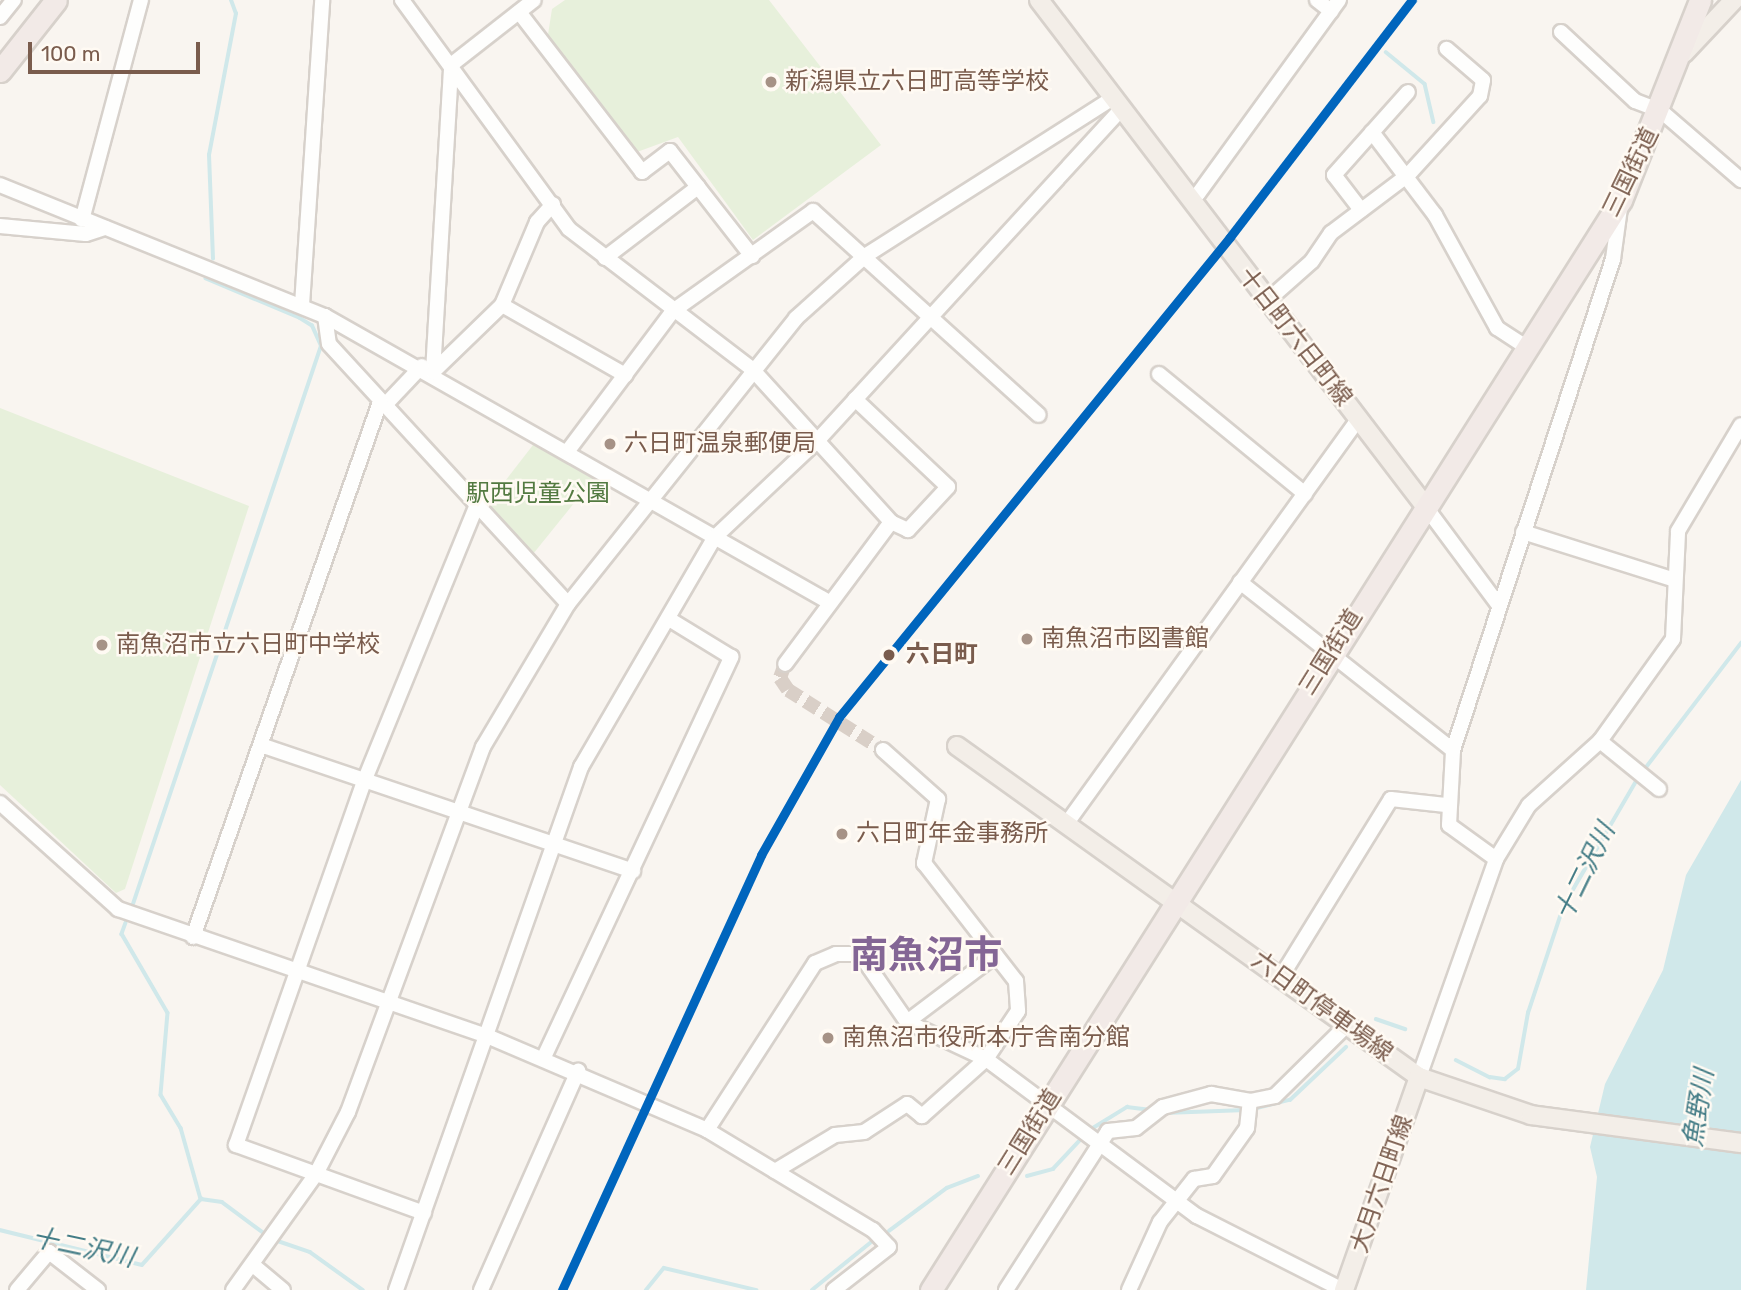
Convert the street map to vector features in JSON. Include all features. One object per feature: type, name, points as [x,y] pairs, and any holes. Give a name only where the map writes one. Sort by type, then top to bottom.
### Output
[{"type":"highway","points":[[0,71],[56,0]]},
{"type":"highway","name":"三国街道","points":[[931,1290],[1329,655],[1621,200],[1684,53],[1700,0]]},
{"type":"main road","name":"十日町六日町線","points":[[1039,0],[1115,105],[1425,506]]},
{"type":"main road","points":[[1684,53],[1734,0]]},
{"type":"main road","name":"六日町停車場線","points":[[957,746],[1419,1077],[1543,1117],[1741,1143]]},
{"type":"main road","name":"大月六日町線","points":[[1344,1290],[1419,1077]]},
{"type":"street","points":[[0,17],[14,0]]},
{"type":"street","points":[[82,219],[141,0]]},
{"type":"street","points":[[302,305],[322,0]]},
{"type":"street","points":[[402,0],[569,229],[673,312],[752,369],[891,522],[908,530],[948,487],[855,399]]},
{"type":"street","points":[[428,369],[451,65],[534,0]]},
{"type":"street","points":[[1188,197],[1198,194],[1335,6],[1317,0]]},
{"type":"street","points":[[519,12],[642,172],[670,151],[752,256]]},
{"type":"street","points":[[1561,32],[1635,101],[1661,111],[1741,180]]},
{"type":"street","points":[[1267,301],[1362,210],[1408,175],[1480,96],[1483,80],[1447,49]]},
{"type":"street","points":[[1362,210],[1334,176],[1408,92]]},
{"type":"street","points":[[233,1290],[268,1246],[316,1174],[390,1002],[459,810],[499,716],[568,604],[752,369],[865,256],[1115,105]]},
{"type":"street","points":[[396,1290],[487,1036],[552,842],[581,767],[715,537],[818,440],[1115,105]]},
{"type":"street","points":[[1372,132],[1408,175],[1497,328],[1526,347]]},
{"type":"street","points":[[0,186],[325,316],[428,369],[648,501],[827,601]]},
{"type":"street","points":[[605,258],[698,187]]},
{"type":"street","points":[[1496,859],[1449,824],[1446,805],[1453,750],[1497,603],[1613,259],[1621,200]]},
{"type":"street","points":[[193,937],[382,404],[428,369],[502,304],[537,222],[553,204]]},
{"type":"street","points":[[567,452],[673,312],[813,212],[1039,415]]},
{"type":"street","points":[[0,226],[86,234],[105,228]]},
{"type":"street","points":[[502,304],[625,375]]},
{"type":"street","points":[[325,316],[330,344],[382,404],[479,500],[568,604]]},
{"type":"street","points":[[1159,374],[1305,494]]},
{"type":"street","points":[[1067,823],[1358,419]]},
{"type":"street","points":[[1419,1077],[1496,859],[1529,805],[1600,741],[1673,639],[1678,531],[1741,425]]},
{"type":"street","points":[[424,1213],[236,1145],[299,974],[365,779],[479,500]]},
{"type":"street","points":[[1425,506],[1497,603]]},
{"type":"street","points":[[785,664],[827,601],[891,522]]},
{"type":"street","points":[[1523,532],[1675,580]]},
{"type":"street","points":[[1240,582],[1329,655],[1453,750]]},
{"type":"street","points":[[544,1057],[732,657],[669,619]]},
{"type":"street","points":[[1600,741],[1654,785]]},
{"type":"street","points":[[261,745],[633,871]]},
{"type":"street","points":[[775,1171],[835,1135],[864,1132],[907,1104],[922,1116],[986,1059],[1018,1011],[1016,981],[923,863],[938,799],[883,751]]},
{"type":"street","points":[[1281,977],[1391,799],[1446,805]]},
{"type":"street","points":[[0,803],[118,909],[544,1057],[707,1130],[873,1230],[889,1247],[834,1290]]},
{"type":"street","points":[[707,1130],[815,963],[836,954],[860,954],[907,1022],[986,1059],[1179,1203],[1344,1290]]},
{"type":"street","points":[[907,1022],[996,955]]},
{"type":"street","points":[[1006,1290],[1095,1139],[1117,1127],[1136,1128],[1163,1107],[1211,1094],[1251,1102],[1275,1096],[1347,1025]]},
{"type":"street","points":[[481,1290],[578,1071]]},
{"type":"street","points":[[1129,1290],[1160,1222],[1179,1203],[1194,1180],[1213,1176],[1249,1117],[1251,1102]]},
{"type":"street","points":[[18,1290],[49,1252],[98,1290]]},
{"type":"street","points":[[253,1265],[283,1290]]},
{"type":"green space","name":"新潟県立六日町高等学校","points":[[565,0],[769,0],[881,145],[753,240],[678,137],[637,152],[547,41],[552,9]]},
{"type":"green space","points":[[0,408],[249,506],[125,889],[116,893],[0,785]]},
{"type":"green space","name":"駅西児童公園","points":[[540,436],[600,471],[529,559],[485,507]]},
{"type":"water","name":"魚野川","points":[[1741,780],[1741,1290],[1586,1290],[1597,1177],[1590,1147],[1605,1084],[1663,970],[1686,875]]},
{"type":"waterway","points":[[213,259],[209,155],[236,14],[231,0]]},
{"type":"waterway","points":[[1386,52],[1425,84],[1434,122]]},
{"type":"waterway","points":[[133,904],[321,346],[312,326],[299,318],[206,279]]},
{"type":"waterway","name":"十二沢川","points":[[1644,770],[1741,643]]},
{"type":"waterway","name":"十二沢川","points":[[1456,1060],[1490,1077],[1505,1079],[1518,1069],[1528,1013],[1564,905],[1639,776]]},
{"type":"waterway","points":[[126,923],[122,934],[168,1013],[161,1095],[181,1128],[201,1199]]},
{"type":"waterway","name":"十二沢川","points":[[1376,1019],[1405,1029]]},
{"type":"waterway","name":"十二沢川","points":[[1253,1109],[1290,1100],[1346,1047]]},
{"type":"waterway","name":"十二沢川","points":[[1088,1131],[1127,1107],[1153,1110]]},
{"type":"waterway","name":"十二沢川","points":[[1164,1113],[1246,1110]]},
{"type":"waterway","name":"十二沢川","points":[[1027,1176],[1053,1169],[1083,1137]]},
{"type":"waterway","name":"十二沢川","points":[[889,1231],[947,1188],[978,1176]]},
{"type":"waterway","name":"十二沢川","points":[[201,1199],[222,1202],[268,1236]]},
{"type":"waterway","name":"十二沢川","points":[[0,1230],[142,1265],[201,1199]]},
{"type":"waterway","name":"十二沢川","points":[[275,1240],[310,1252],[363,1290]]},
{"type":"waterway","name":"十二沢川","points":[[812,1290],[870,1243]]},
{"type":"waterway","name":"十二沢川","points":[[646,1290],[664,1268],[756,1290]]},
{"type":"tunnel","points":[[785,664],[780,678],[788,690],[883,750]]},
{"type":"transit line","points":[[562,1290],[761,855],[839,717],[1230,237],[1412,0]]},
{"type":"place","name":"新潟県立六日町高等学校","points":[[771,82]]},
{"type":"place","name":"六日町温泉郵便局","points":[[610,444]]},
{"type":"place","name":"南魚沼市図書館","points":[[1027,639]]},
{"type":"place","name":"南魚沼市立六日町中学校","points":[[102,645]]},
{"type":"place","name":"六日町","points":[[889,655]]},
{"type":"place","name":"六日町年金事務所","points":[[842,834]]},
{"type":"place","name":"南魚沼市役所本庁舎南分館","points":[[828,1038]]},
{"type":"district","name":"南魚沼市","points":[[926,956]]}]
